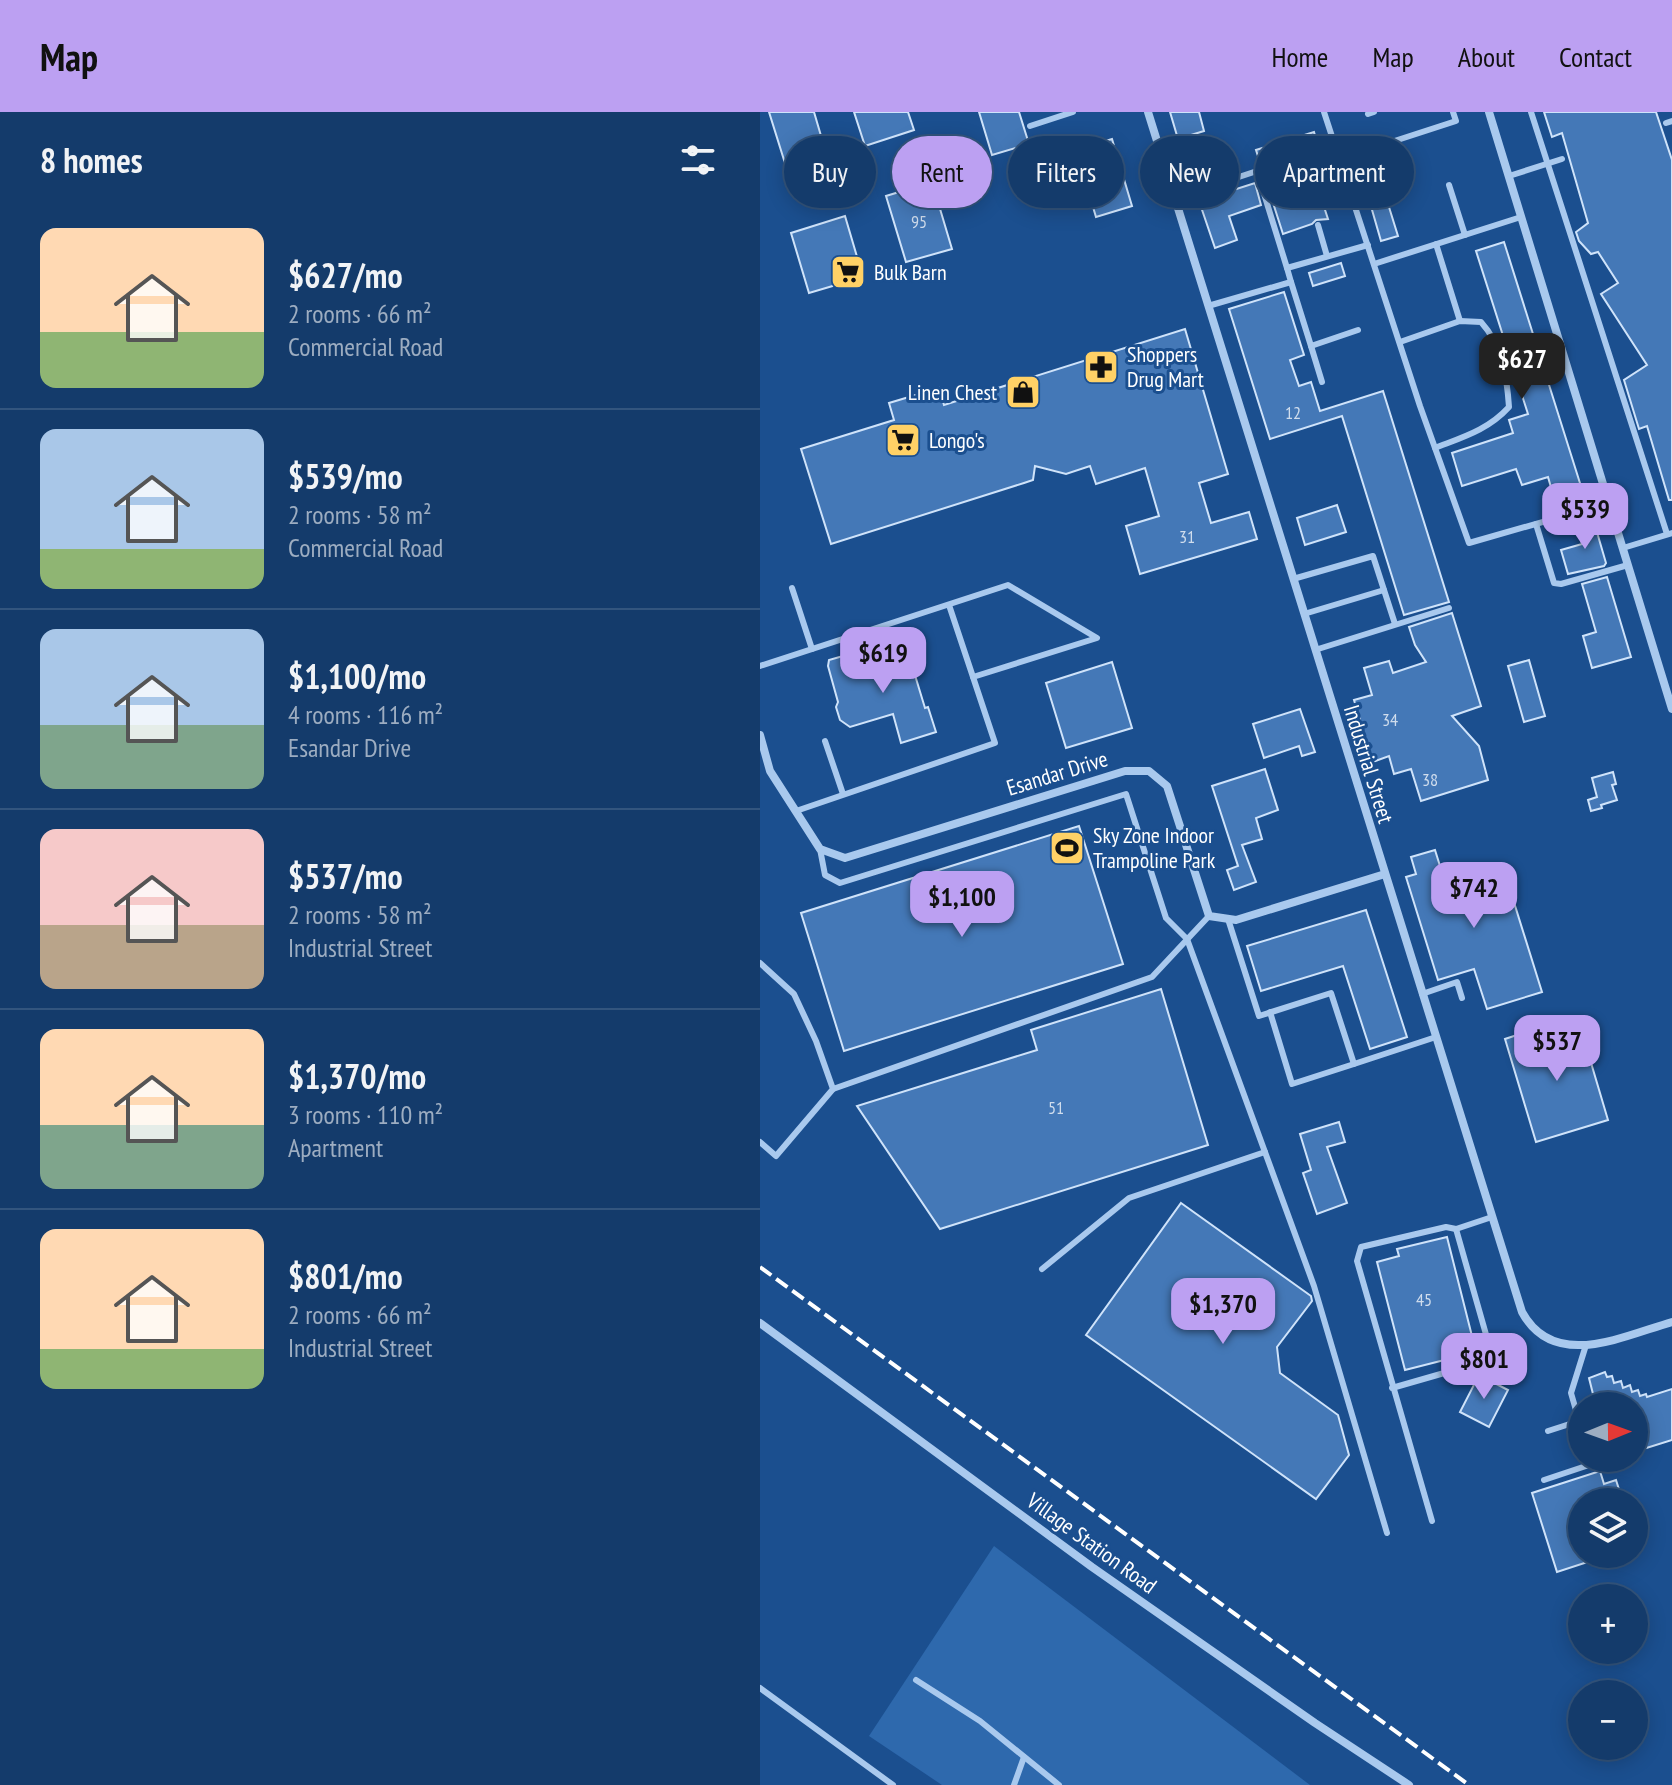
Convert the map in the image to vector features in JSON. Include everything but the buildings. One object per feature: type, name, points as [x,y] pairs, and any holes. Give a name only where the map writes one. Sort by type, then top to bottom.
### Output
[{"type":"street","name":"Industrial Street","points":[[1148,112],[1156,136]]},
{"type":"street","points":[[1489,112],[1672,709]]},
{"type":"street","name":"Industrial Street","points":[[1178,208],[1527,1322],[1551,1342],[1586,1345],[1607,1342],[1672,1322]]},
{"type":"street","points":[[760,735],[770,771],[820,849]]},
{"type":"street","name":"Esandar Drive","points":[[820,849],[845,858],[1125,771],[1149,771],[1167,786],[1209,916]]},
{"type":"street","points":[[1209,916],[1236,920],[1385,874]]},
{"type":"street","name":"Village Station Road","points":[[760,1323],[1092,1567],[1409,1785]]},
{"type":"lane","points":[[1030,126],[1071,112]]},
{"type":"lane","points":[[1324,112],[1469,543],[1609,503]]},
{"type":"lane","points":[[1410,136],[1456,121],[1453,112]]},
{"type":"lane","points":[[1531,112],[1669,533],[1623,548]]},
{"type":"lane","points":[[1509,176],[1562,159]]},
{"type":"lane","points":[[1239,177],[1257,171],[1322,382]]},
{"type":"lane","points":[[1449,185],[1465,235]]},
{"type":"lane","points":[[1374,264],[1521,217]]},
{"type":"lane","points":[[1318,225],[1327,256]]},
{"type":"lane","points":[[1436,244],[1460,321]]},
{"type":"lane","points":[[1287,268],[1368,245]]},
{"type":"lane","points":[[1208,306],[1291,282]]},
{"type":"lane","points":[[1400,342],[1460,321],[1481,322],[1492,334],[1507,378],[1509,407],[1498,420],[1480,431],[1435,448]]},
{"type":"lane","points":[[1311,346],[1358,330]]},
{"type":"lane","points":[[1536,524],[1554,583],[1561,584],[1628,565]]},
{"type":"lane","points":[[1293,579],[1373,556],[1395,624]]},
{"type":"lane","points":[[760,666],[1008,585],[1097,638],[973,677]]},
{"type":"lane","points":[[792,588],[812,649]]},
{"type":"lane","points":[[1304,614],[1384,590]]},
{"type":"lane","points":[[796,811],[995,743],[949,605]]},
{"type":"lane","points":[[1315,650],[1449,608]]},
{"type":"lane","points":[[825,741],[843,794]]},
{"type":"lane","points":[[820,849],[825,875],[840,883],[1126,794],[1166,918],[1187,939],[1314,1286],[1387,1533]]},
{"type":"lane","points":[[760,1142],[776,1156],[833,1089],[1152,977],[1209,916]]},
{"type":"lane","points":[[1228,919],[1259,1016],[1331,993],[1354,1064]]},
{"type":"lane","points":[[760,963],[794,994],[816,1041],[833,1089]]},
{"type":"lane","points":[[1422,994],[1457,982],[1462,998]]},
{"type":"lane","points":[[1270,1012],[1292,1084],[1436,1037]]},
{"type":"lane","points":[[1042,1269],[1129,1198],[1265,1152]]},
{"type":"lane","points":[[1432,1521],[1357,1261],[1361,1247],[1446,1227],[1456,1229],[1492,1217]]},
{"type":"lane","points":[[1392,1388],[1493,1359],[1456,1229]]},
{"type":"lane","points":[[1571,1392],[1586,1345]]},
{"type":"lane","points":[[1548,1431],[1568,1425]]},
{"type":"lane","points":[[1544,1480],[1568,1472]]},
{"type":"lane","points":[[916,1680],[980,1721],[1059,1785]]},
{"type":"lane","points":[[760,1688],[893,1785]]},
{"type":"lane","points":[[1014,1785],[1024,1757]]},
{"type":"shaded area","points":[[994,1546],[1310,1785],[942,1785],[869,1736]]},
{"type":"railway","points":[[760,1267],[1469,1785]]},
{"type":"place","name":"Bulk Barn","points":[[848,272]]},
{"type":"place","name":"Shoppers Drug Mart","points":[[1101,367]]},
{"type":"place","name":"Linen Chest","points":[[1023,392]]},
{"type":"place","name":"Longo's","points":[[903,440]]},
{"type":"place","name":"Sky Zone Indoor Trampoline Park","points":[[1067,848]]}]
